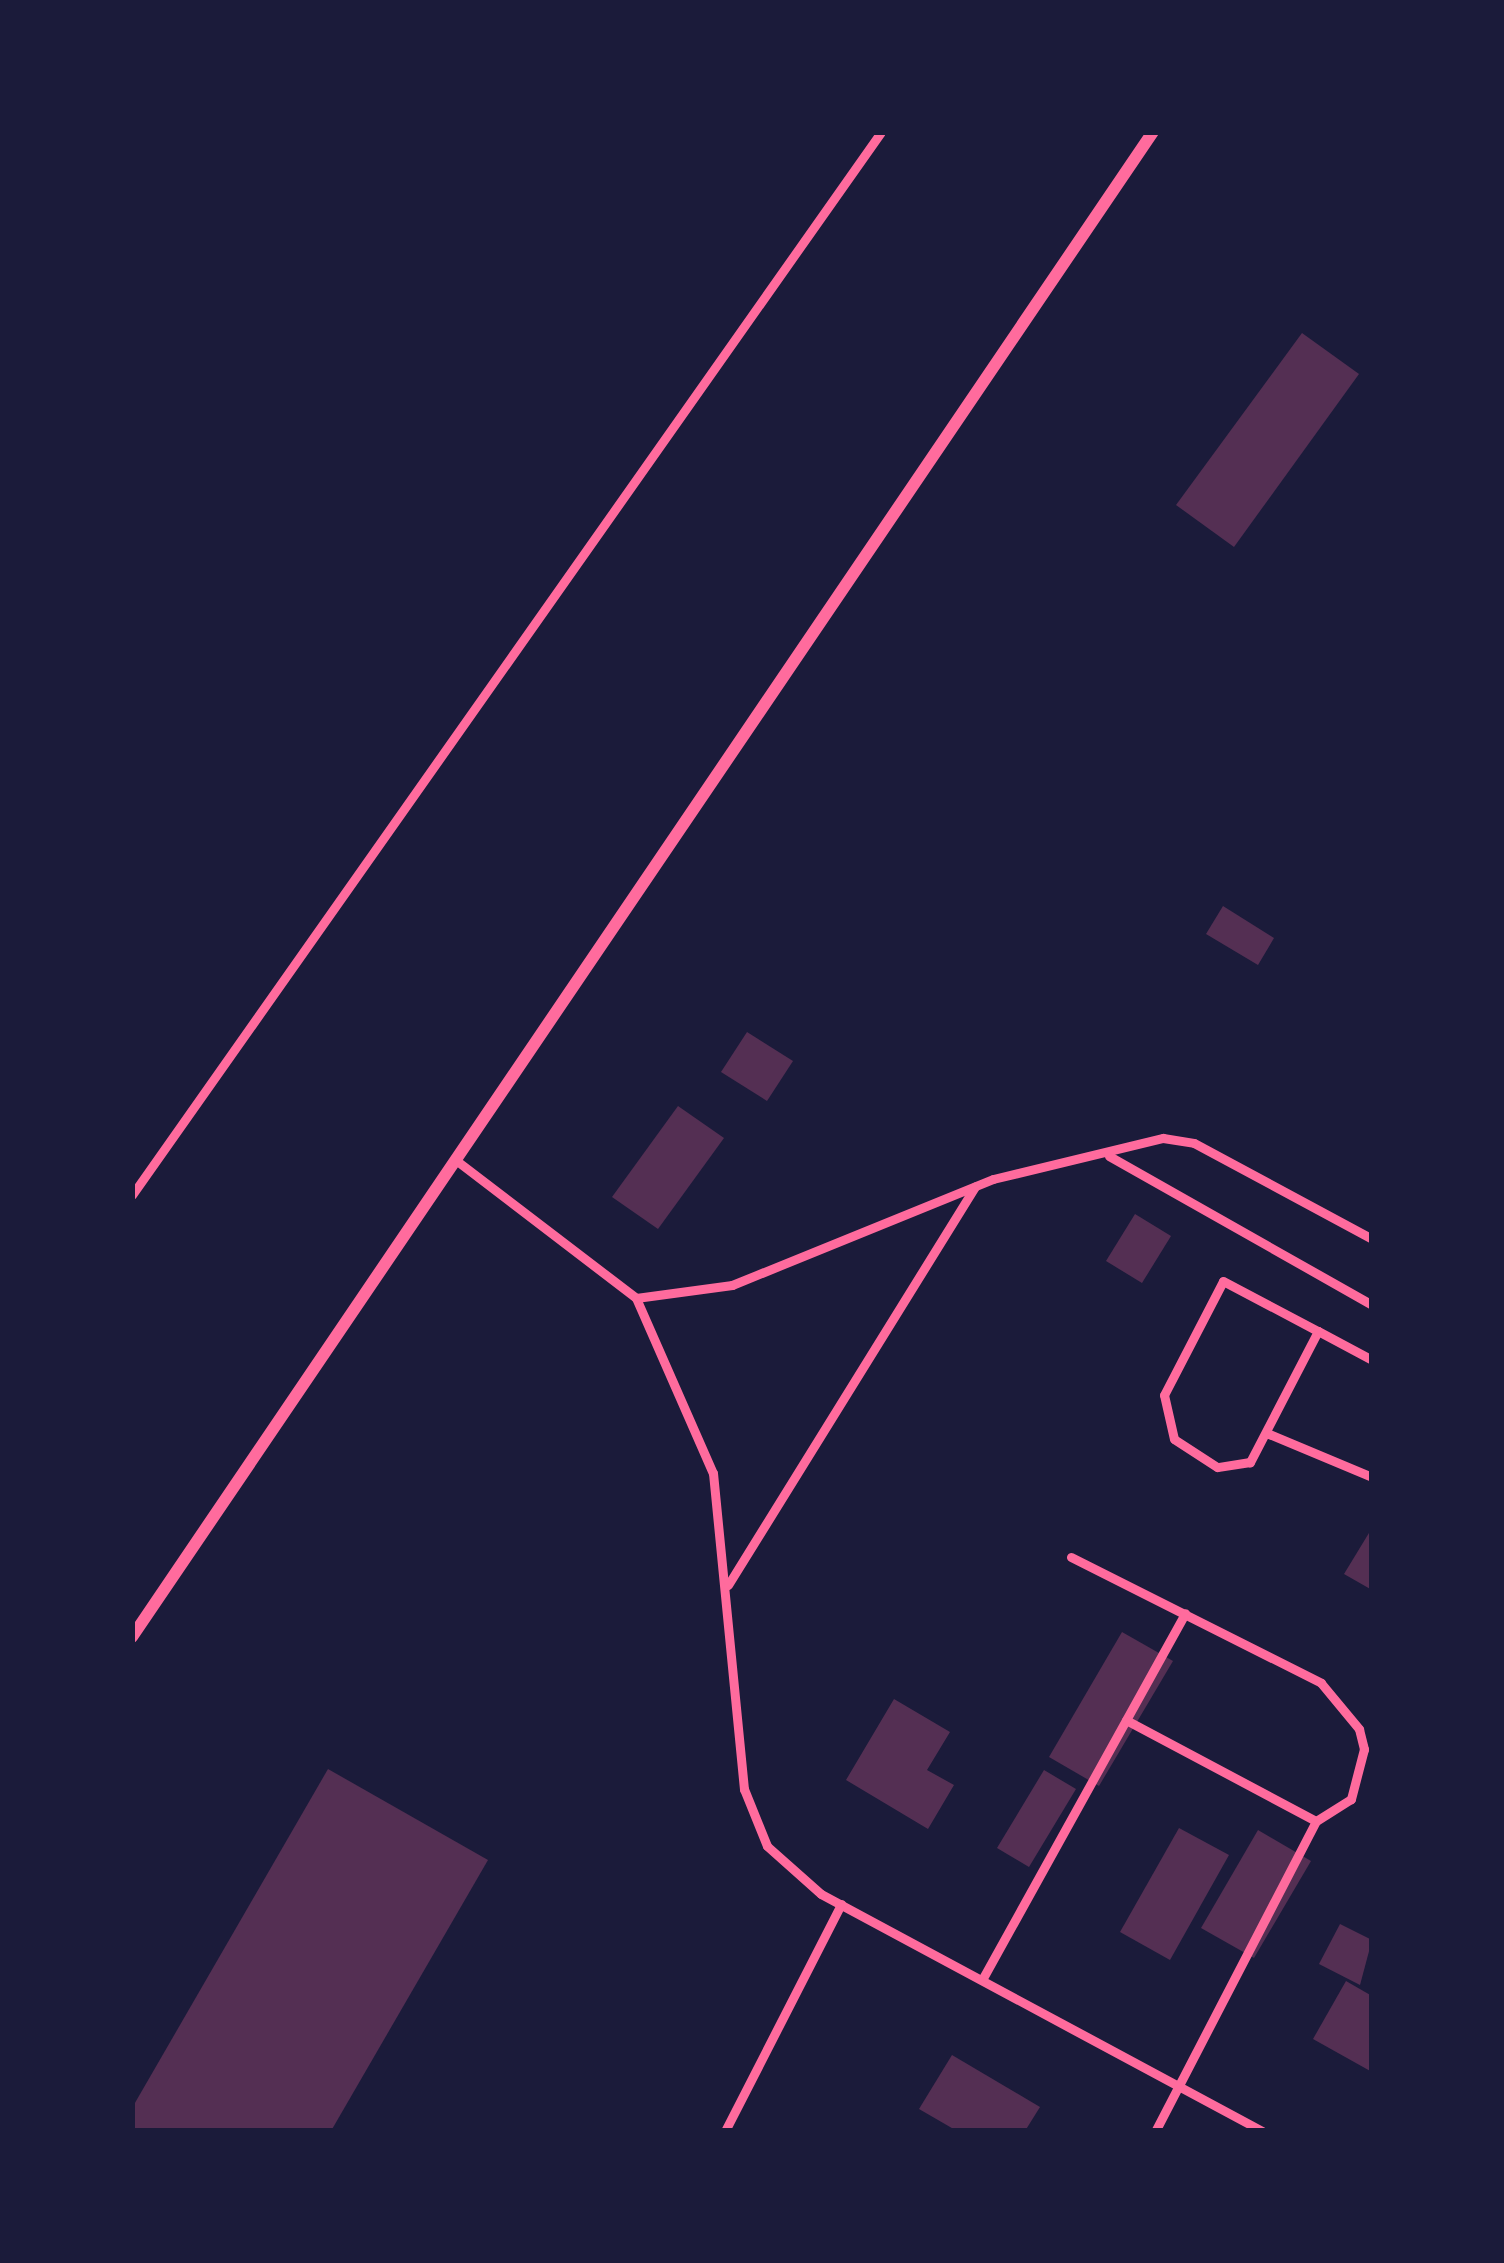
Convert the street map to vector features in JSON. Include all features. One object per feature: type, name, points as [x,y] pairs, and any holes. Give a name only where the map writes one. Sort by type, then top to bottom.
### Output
[{"type":"street","points":[[132,1637],[1153,132]]},
{"type":"lane","points":[[132,1195],[881,132]]},
{"type":"lane","points":[[636,1298],[732,1285],[975,1186],[1066,1158],[1109,1156],[1162,1138],[1187,1140],[1372,1239]]},
{"type":"lane","points":[[1109,1156],[1372,1305]]},
{"type":"lane","points":[[457,1162],[636,1298],[713,1473],[753,1819],[792,1875],[1262,2131]]},
{"type":"lane","points":[[728,1585],[975,1186]]},
{"type":"lane","points":[[1318,1331],[1269,1434],[1250,1462],[1234,1468],[1195,1458],[1164,1420],[1175,1367],[1223,1281],[1318,1331],[1372,1360]]},
{"type":"lane","points":[[1269,1434],[1372,1477]]},
{"type":"lane","points":[[1071,1557],[1321,1683],[1359,1729],[1358,1785],[1339,1813],[1316,1821],[1176,2082],[1156,2131]]},
{"type":"lane","points":[[983,1978],[1185,1613]]},
{"type":"lane","points":[[1126,1720],[1316,1821]]},
{"type":"lane","points":[[725,2131],[841,1904]]},
{"type":"building","points":[[1302,333],[1359,374],[1234,547],[1176,505]]},
{"type":"building","points":[[1223,906],[1274,938],[1258,965],[1206,934]]},
{"type":"building","points":[[747,1032],[793,1061],[767,1101],[721,1072]]},
{"type":"building","points":[[678,1106],[724,1138],[658,1229],[612,1197]]},
{"type":"building","points":[[1135,1214],[1171,1236],[1142,1283],[1106,1261]]},
{"type":"building","points":[[1372,1528],[1372,1590],[1344,1574]]},
{"type":"building","points":[[1122,1632],[1173,1661],[1099,1786],[1049,1757]]},
{"type":"building","points":[[894,1699],[950,1732],[927,1770],[954,1785],[928,1829],[846,1780]]},
{"type":"building","points":[[328,1769],[488,1860],[331,2131],[132,2131],[132,2108]]},
{"type":"building","points":[[1044,1770],[1076,1789],[1029,1867],[997,1848]]},
{"type":"building","points":[[1179,1828],[1229,1855],[1170,1960],[1120,1932]]},
{"type":"building","points":[[1258,1830],[1311,1861],[1254,1958],[1201,1928]]},
{"type":"building","points":[[1340,1924],[1372,1940],[1360,1985],[1319,1964]]},
{"type":"building","points":[[1346,1981],[1372,1996],[1372,2072],[1313,2039]]},
{"type":"building","points":[[952,2055],[1040,2107],[1025,2131],[957,2131],[919,2109]]}]
